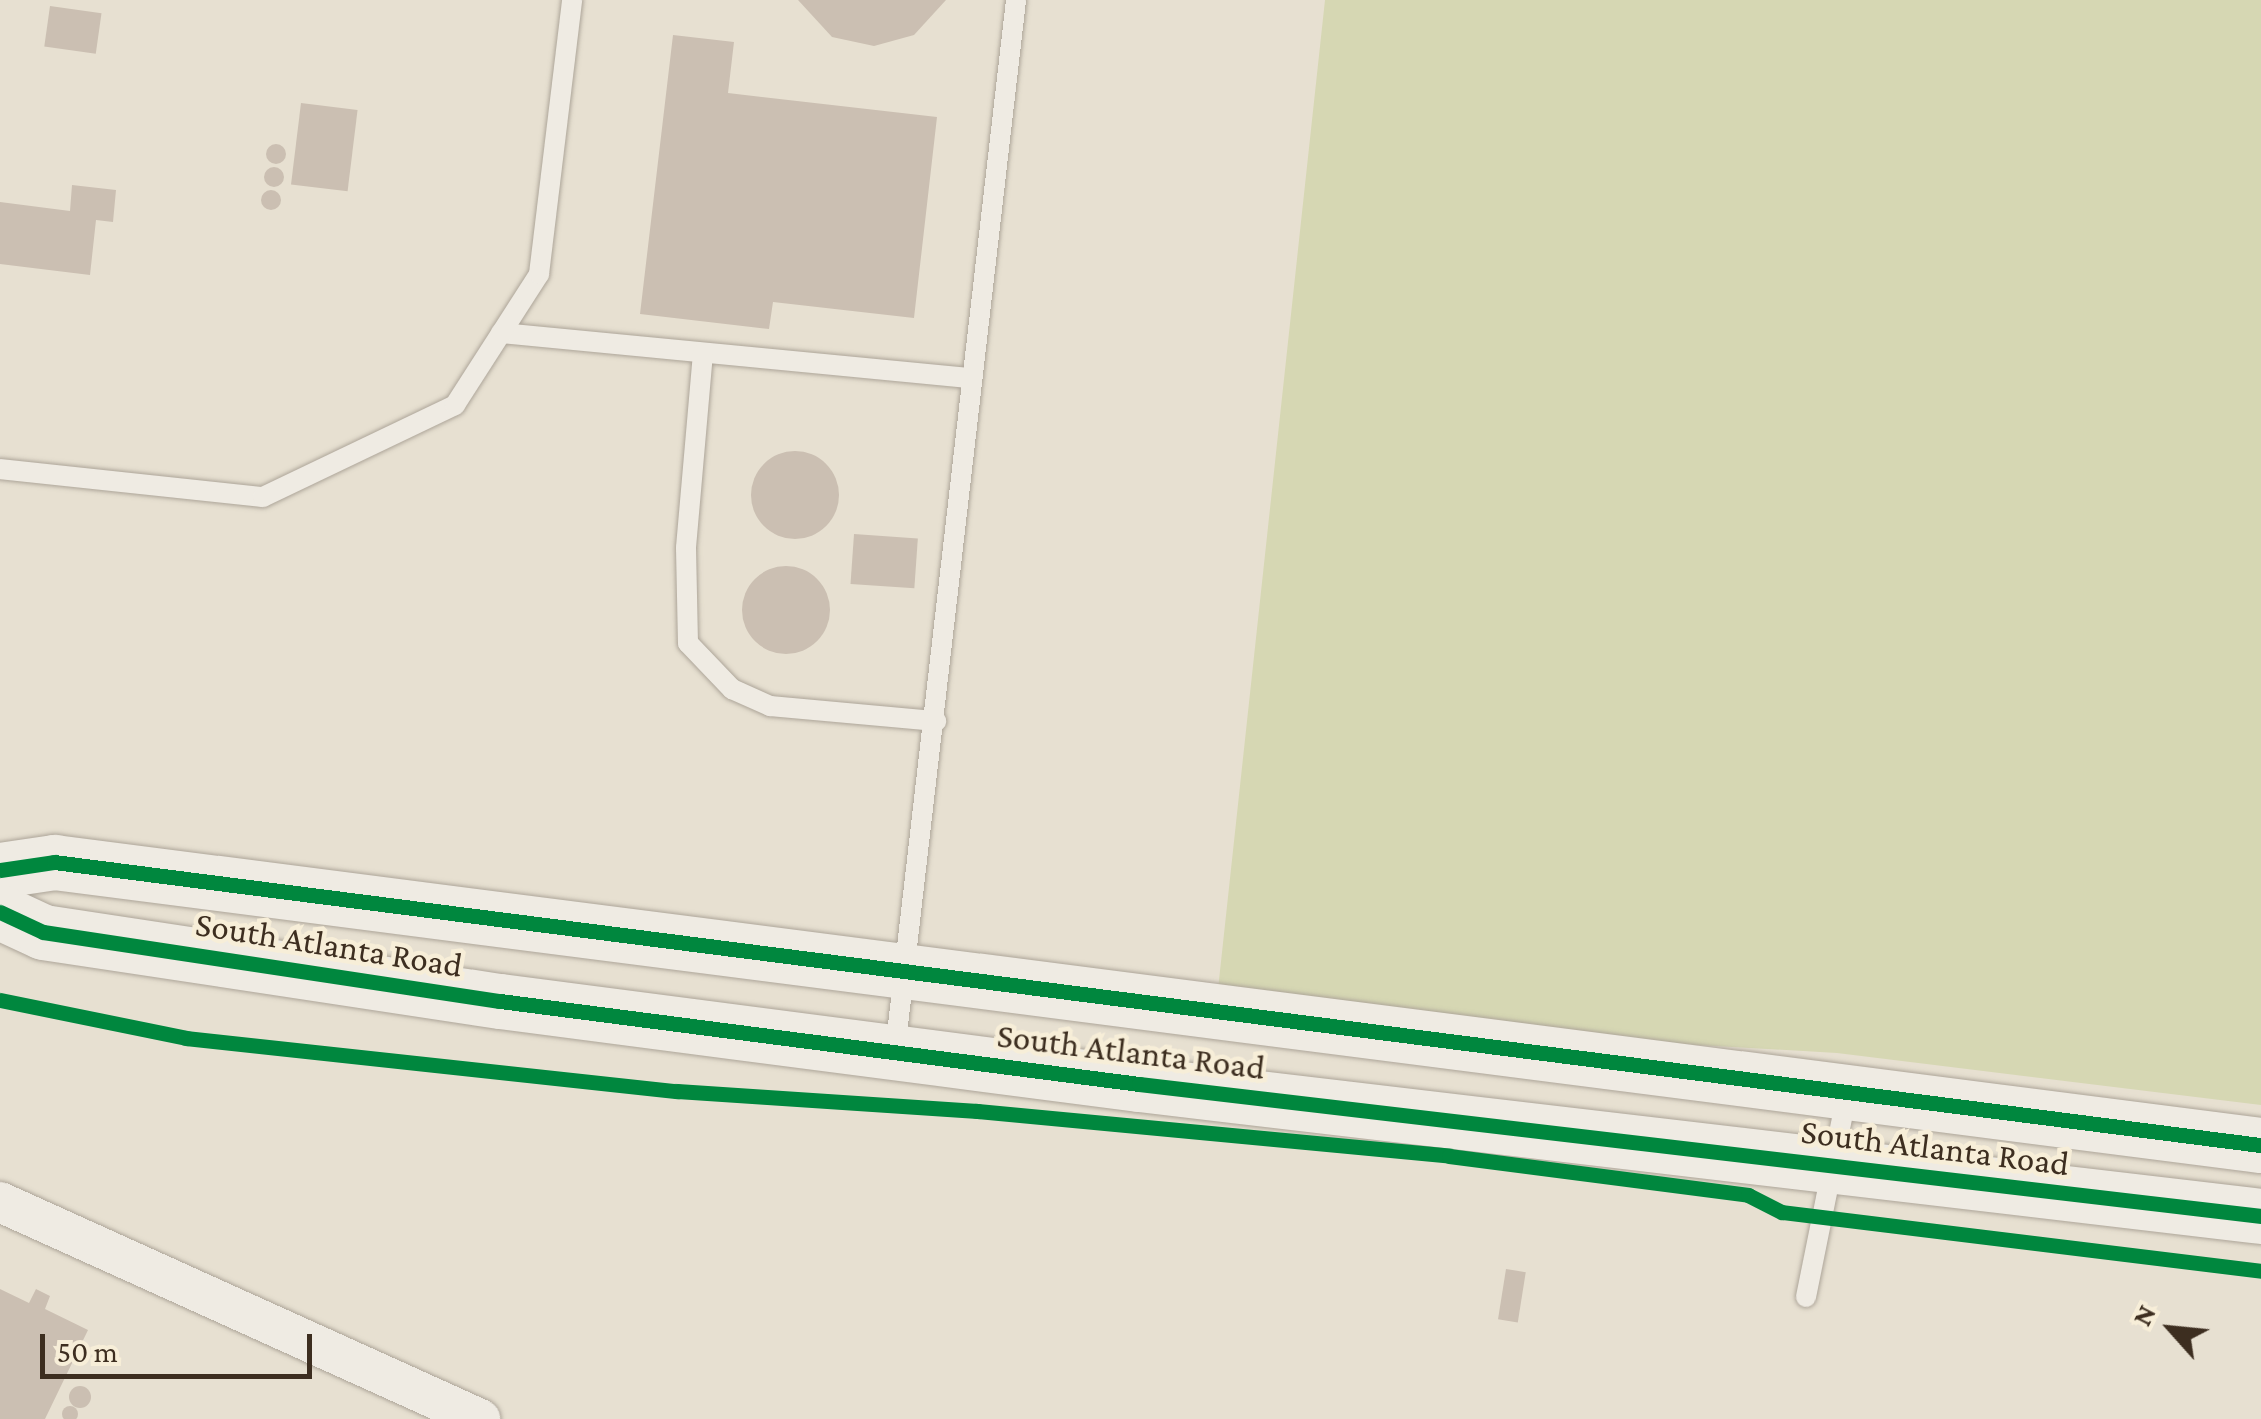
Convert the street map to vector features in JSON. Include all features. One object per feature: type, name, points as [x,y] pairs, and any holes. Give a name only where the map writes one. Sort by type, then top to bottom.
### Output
[{"type":"main road","name":"South Atlanta Road","points":[[0,870],[54,862],[906,967],[2261,1145]]},
{"type":"main road","name":"South Atlanta Road","points":[[0,912],[43,932],[895,1053],[2261,1216]]},
{"type":"street","points":[[0,1202],[474,1416]]},
{"type":"lane","points":[[0,469],[264,497],[456,405],[539,274],[572,0]]},
{"type":"lane","points":[[895,1053],[1016,0]]},
{"type":"lane","points":[[501,333],[972,378]]},
{"type":"lane","points":[[703,352],[686,548],[688,643],[732,689],[770,706],[936,721]]},
{"type":"lane","points":[[1806,1297],[1848,1089]]},
{"type":"green space","points":[[1325,0],[2261,0],[2261,1105],[1837,1053],[1215,1017]]},
{"type":"building","points":[[798,0],[946,0],[914,35],[874,46],[832,37]]},
{"type":"building","points":[[50,6],[101,13],[96,54],[44,47]]},
{"type":"building","points":[[673,35],[734,42],[728,93],[937,117],[914,318],[773,302],[769,329],[640,314]]},
{"type":"building","points":[[301,103],[358,110],[348,191],[291,184]]},
{"type":"building","points":[[272,144],[280,144],[286,154],[280,164],[272,164],[266,158],[266,150]]},
{"type":"building","points":[[270,167],[278,167],[284,177],[278,187],[270,187],[264,181],[264,173]]},
{"type":"building","points":[[72,185],[116,190],[113,222],[96,220],[90,275],[0,264],[0,202],[70,211]]},
{"type":"building","points":[[267,190],[275,190],[281,200],[275,210],[267,210],[261,204],[261,196]]},
{"type":"building","points":[[795,451],[826,464],[839,495],[826,526],[795,539],[764,526],[751,495],[764,464]]},
{"type":"building","points":[[854,534],[918,538],[914,588],[851,584]]},
{"type":"building","points":[[786,566],[817,579],[830,610],[817,641],[786,654],[755,641],[742,610],[755,579]]},
{"type":"building","points":[[1506,1269],[1526,1272],[1518,1323],[1498,1319]]},
{"type":"building","points":[[0,1289],[29,1303],[36,1289],[50,1296],[45,1309],[88,1330],[45,1419],[0,1419]]},
{"type":"building","points":[[80,1386],[88,1389],[88,1405],[80,1408],[72,1405],[69,1397],[72,1389]]},
{"type":"building","points":[[70,1406],[78,1414],[70,1422],[62,1414]]},
{"type":"cycle path","points":[[0,870],[54,862],[2261,1145]]},
{"type":"cycle path","points":[[0,912],[43,932],[500,1001],[1139,1084],[2261,1216]]},
{"type":"cycle path","points":[[0,1000],[186,1038],[677,1091],[977,1111],[1449,1156],[1748,1195],[1782,1212],[2261,1271]]}]
